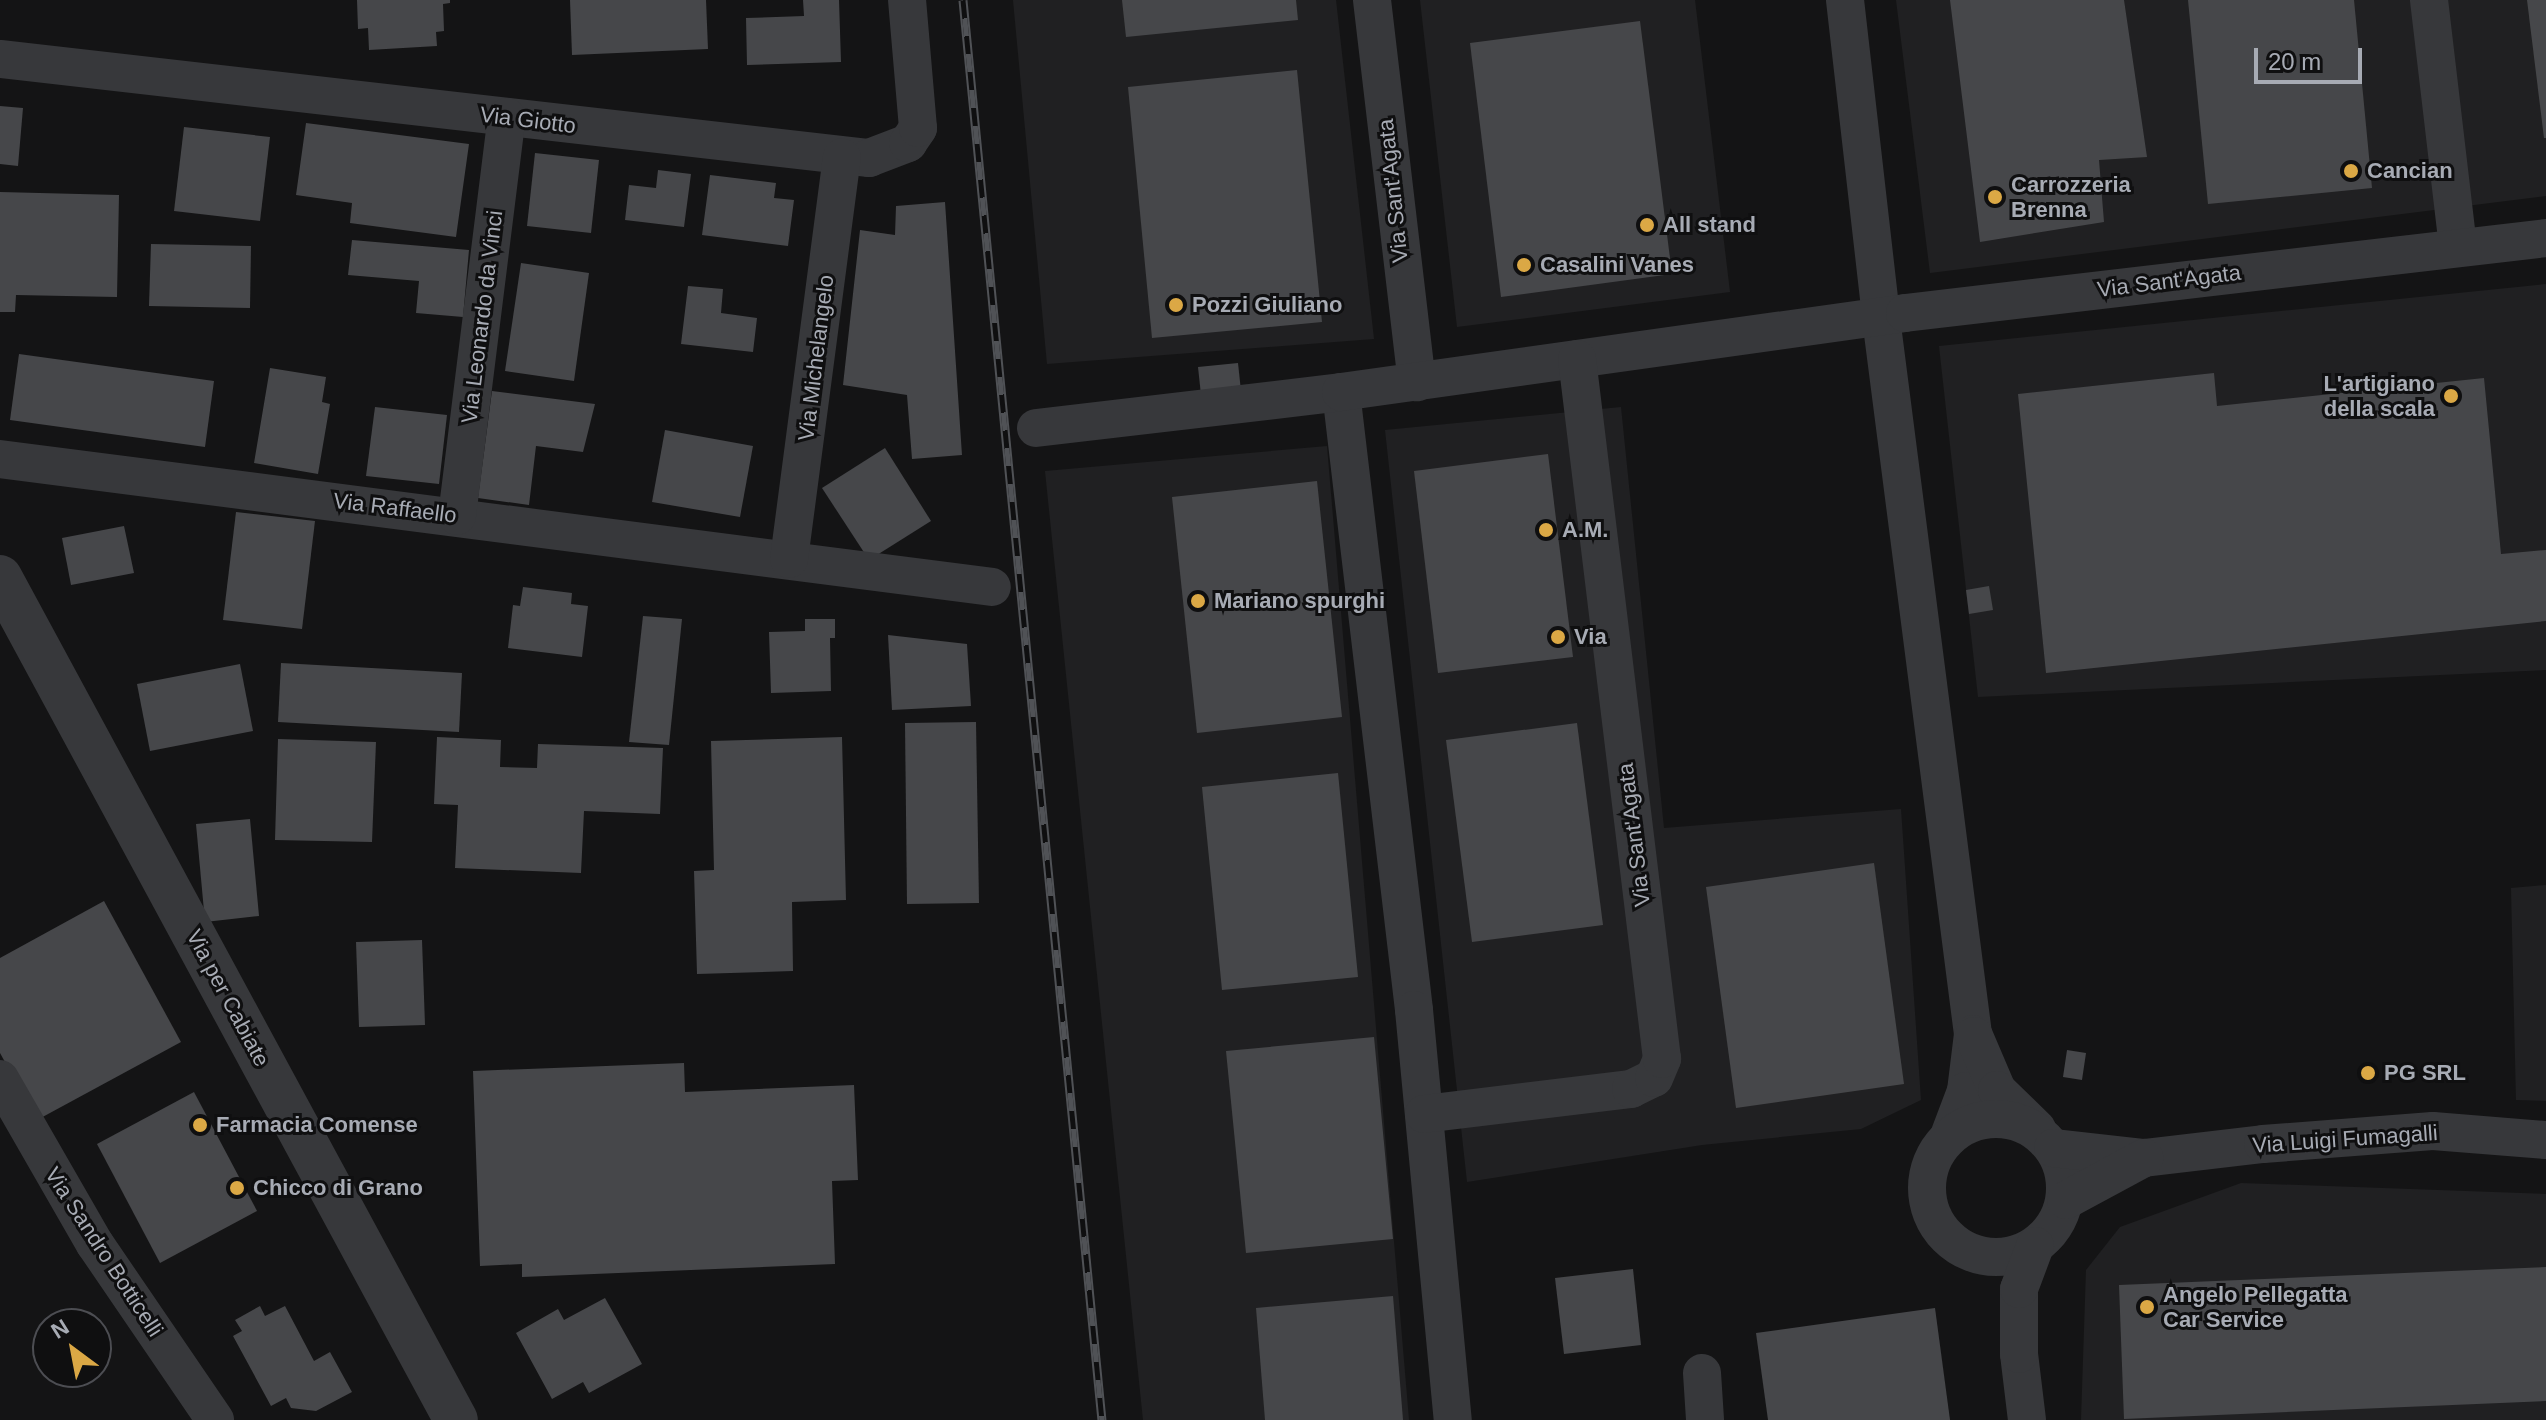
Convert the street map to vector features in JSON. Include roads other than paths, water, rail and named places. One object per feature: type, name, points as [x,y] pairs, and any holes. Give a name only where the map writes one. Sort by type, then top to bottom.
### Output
[{"type":"street","name":"Via Giotto","points":[[0,59],[869,158],[908,143],[918,128],[907,0]]},
{"type":"street","name":"Via Sant'Agata","points":[[1372,0],[1417,382]]},
{"type":"street","points":[[1845,0],[1881,318],[1973,1034],[1966,1091],[1949,1136],[1931,1160],[1926,1184],[1933,1219],[1947,1239],[1964,1251],[1989,1282],[2019,1354]]},
{"type":"street","points":[[2429,0],[2458,246]]},
{"type":"street","name":"Via Leonardo da Vinci","points":[[457,516],[507,117]]},
{"type":"street","name":"Via Michelangelo","points":[[789,559],[842,157]]},
{"type":"street","name":"Via Sant'Agata","points":[[1036,428],[1341,392],[1881,318],[2458,246],[2546,238]]},
{"type":"street","name":"Via Sant'Agata","points":[[1424,1114],[1631,1089],[1654,1078],[1662,1059],[1577,359]]},
{"type":"street","points":[[1341,392],[1424,1114],[1453,1420]]},
{"type":"street","name":"Via Raffaello","points":[[0,459],[992,587]]},
{"type":"street","name":"Via per Cabiate","points":[[0,577],[456,1420]]},
{"type":"street","points":[[1964,1251],[1998,1258],[2035,1246],[2053,1229],[2066,1200],[2066,1182],[2048,1142],[1997,1090],[1973,1034]]},
{"type":"street","name":"Via Sandro Botticelli","points":[[0,1079],[95,1244],[215,1420]]},
{"type":"street","points":[[1949,1136],[1963,1126],[1986,1118],[2022,1122],[2048,1142]]},
{"type":"street","name":"Via Luigi Fumagalli","points":[[2048,1142],[2144,1158],[2433,1131],[2546,1140]]},
{"type":"street","name":"Via Luigi Fumagalli","points":[[2066,1200],[2144,1158]]},
{"type":"street","points":[[2027,1420],[2019,1354],[2019,1289],[2035,1246]]},
{"type":"street","points":[[1702,1373],[1705,1420]]},
{"type":"railway","points":[[963,0],[1102,1420]]},
{"type":"place","name":"Cancian","points":[[2351,171]]},
{"type":"place","name":"Carrozzeria Brenna","points":[[1995,197]]},
{"type":"place","name":"All stand","points":[[1647,225]]},
{"type":"place","name":"Casalini Vanes","points":[[1524,265]]},
{"type":"place","name":"Pozzi Giuliano","points":[[1176,305]]},
{"type":"place","name":"L'artigiano della scala","points":[[2451,396]]},
{"type":"place","name":"A.M.","points":[[1546,530]]},
{"type":"place","name":"Mariano spurghi","points":[[1198,601]]},
{"type":"place","name":"Via","points":[[1558,637]]},
{"type":"place","name":"PG SRL","points":[[2368,1073]]},
{"type":"place","name":"Farmacia Comense","points":[[200,1125]]},
{"type":"place","name":"Chicco di Grano","points":[[237,1188]]},
{"type":"place","name":"Angelo Pellegatta Car Service","points":[[2147,1307]]}]
